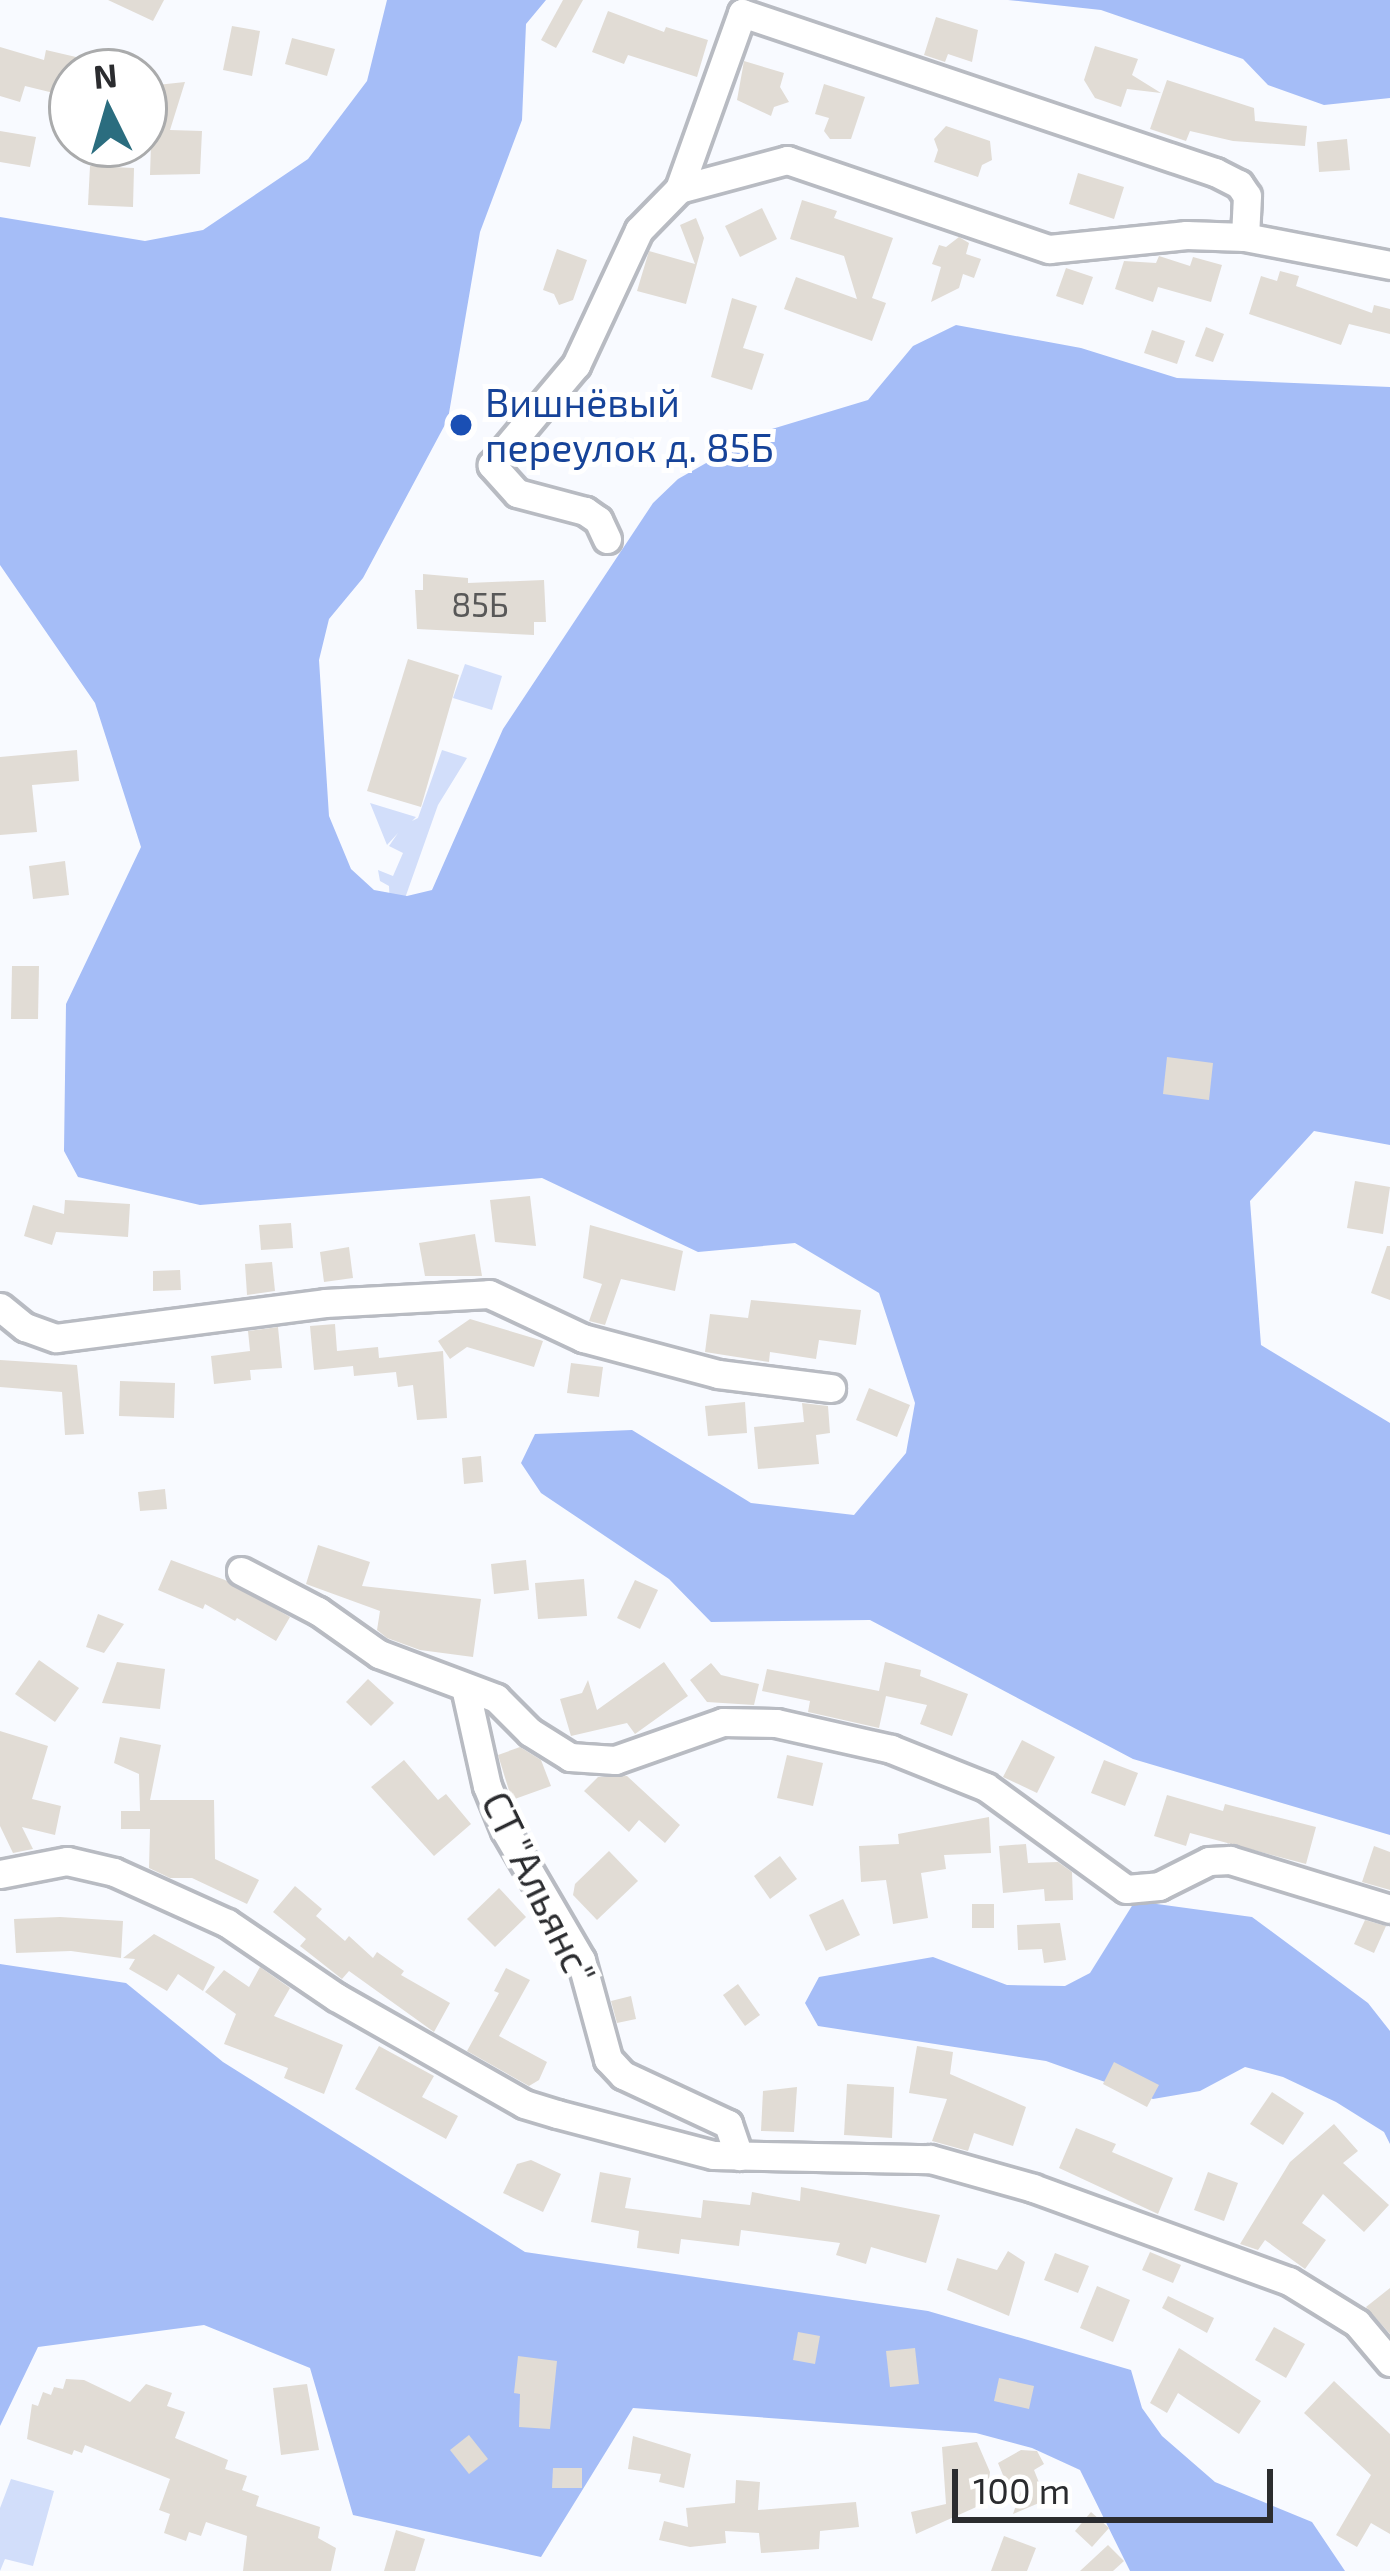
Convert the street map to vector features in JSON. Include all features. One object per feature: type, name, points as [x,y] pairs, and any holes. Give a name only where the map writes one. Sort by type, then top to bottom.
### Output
[{"type":"street","points":[[608,539],[598,520],[584,511],[517,493],[493,465],[577,364],[639,230],[680,189],[742,13],[1215,172],[1239,184],[1247,196],[1245,236]]},
{"type":"street","points":[[680,189],[788,160],[1049,249],[1186,235],[1245,236],[1390,265]]},
{"type":"street","points":[[0,1307],[25,1327],[56,1338],[326,1303],[489,1294],[583,1338],[718,1374],[831,1388]]},
{"type":"street","points":[[241,1571],[318,1611],[380,1654],[496,1698],[551,1749],[587,1762],[654,1750],[744,1718],[891,1749],[986,1787],[1126,1889],[1159,1886],[1209,1861],[1230,1861],[1390,1909]]},
{"type":"street","name":"СТ \"Альянс\"","points":[[465,1688],[488,1786],[505,1829],[581,1960],[608,2059],[623,2075],[728,2124],[740,2156]]},
{"type":"street","points":[[0,1874],[67,1862],[114,1872],[227,1923],[336,1997],[524,2104],[673,2146],[740,2156],[898,2157],[972,2168],[1289,2281],[1357,2323],[1390,2362]]},
{"type":"shaded area","points":[[387,0],[546,0],[526,24],[522,120],[480,232],[448,419],[363,578],[329,619],[319,660],[329,816],[351,869],[374,890],[407,896],[432,890],[503,729],[653,503],[678,479],[759,433],[868,400],[913,346],[956,325],[1081,348],[1177,378],[1390,387],[1390,1145],[1314,1131],[1250,1201],[1261,1345],[1390,1423],[1390,1835],[1133,1759],[870,1620],[711,1622],[669,1579],[541,1493],[521,1463],[535,1434],[632,1430],[751,1503],[854,1515],[906,1453],[915,1403],[879,1293],[795,1243],[698,1252],[542,1178],[200,1205],[78,1177],[64,1151],[66,1004],[141,847],[95,703],[0,565],[0,217],[145,241],[203,230],[308,159],[367,81]]},
{"type":"shaded area","points":[[1008,0],[1390,0],[1390,98],[1324,105],[1268,85],[1243,59],[1101,10]]},
{"type":"shaded area","points":[[465,664],[502,676],[492,710],[453,698]]},
{"type":"shaded area","points":[[442,750],[467,758],[438,805],[404,901],[390,906],[389,886],[380,881],[378,870],[393,876],[403,853],[389,846],[398,833],[387,845],[370,803],[416,817],[412,821],[418,818]]},
{"type":"shaded area","points":[[1135,1901],[1252,1917],[1368,2003],[1390,2031],[1390,2144],[1384,2132],[1336,2102],[1283,2077],[1245,2067],[1200,2091],[1153,2099],[1046,2061],[818,2026],[805,2003],[819,1977],[933,1957],[1007,1985],[1065,1986],[1090,1973]]},
{"type":"shaded area","points":[[0,1964],[126,1983],[223,2062],[525,2252],[928,2311],[1131,2370],[1142,2408],[1162,2436],[1215,2482],[1312,2522],[1345,2571],[1130,2571],[1080,2470],[1032,2448],[976,2433],[633,2408],[541,2557],[353,2515],[310,2368],[204,2325],[38,2347],[0,2426]]},
{"type":"shaded area","points":[[11,2479],[54,2491],[33,2566],[5,2559],[0,2571],[0,2508]]},
{"type":"building","points":[[108,0],[164,0],[153,21]]},
{"type":"building","points":[[563,0],[583,0],[556,48],[541,40]]},
{"type":"building","points":[[608,11],[664,32],[666,27],[708,40],[697,77],[628,55],[624,64],[592,52]]},
{"type":"building","points":[[936,17],[978,30],[972,62],[948,54],[945,62],[924,55]]},
{"type":"building","points":[[232,26],[260,31],[252,76],[223,70]]},
{"type":"building","points":[[292,38],[335,49],[327,76],[285,64]]},
{"type":"building","points":[[1095,46],[1138,59],[1132,75],[1161,93],[1127,89],[1121,107],[1095,98],[1084,80]]},
{"type":"building","points":[[0,47],[44,60],[48,50],[48,92],[25,86],[20,102],[0,96]]},
{"type":"building","points":[[744,61],[784,73],[780,87],[789,102],[774,107],[771,116],[737,100]]},
{"type":"building","points":[[1167,80],[1254,108],[1255,121],[1307,126],[1305,146],[1233,141],[1190,131],[1186,141],[1150,129]]},
{"type":"building","points":[[185,82],[170,130],[202,131],[200,174],[150,175],[150,168],[168,168],[168,84]]},
{"type":"building","points":[[824,84],[865,97],[851,139],[830,139],[824,131],[829,118],[815,114]]},
{"type":"building","points":[[946,126],[990,141],[992,160],[982,165],[978,177],[934,162],[938,150],[934,139]]},
{"type":"building","points":[[0,131],[36,137],[30,167],[0,162]]},
{"type":"building","points":[[1347,139],[1350,170],[1319,172],[1317,142]]},
{"type":"building","points":[[90,168],[134,168],[133,207],[88,205]]},
{"type":"building","points":[[1078,173],[1124,187],[1114,219],[1069,204]]},
{"type":"building","points":[[802,200],[837,211],[834,218],[893,238],[872,298],[886,303],[872,341],[784,309],[796,277],[857,299],[844,256],[790,239]]},
{"type":"building","points":[[762,208],[777,239],[740,257],[725,226]]},
{"type":"building","points":[[696,218],[704,238],[686,304],[637,291],[649,251],[695,264],[680,225]]},
{"type":"building","points":[[959,237],[969,243],[966,254],[981,259],[974,278],[963,274],[959,288],[931,302],[941,267],[932,264],[939,245],[946,247]]},
{"type":"building","points":[[557,249],[587,260],[573,300],[559,305],[554,294],[543,290]]},
{"type":"building","points":[[1159,256],[1190,266],[1193,257],[1222,265],[1211,302],[1158,287],[1153,302],[1115,289],[1124,261],[1156,263]]},
{"type":"building","points":[[1066,268],[1093,277],[1083,305],[1056,296]]},
{"type":"building","points":[[1280,271],[1299,276],[1296,286],[1372,313],[1374,305],[1390,309],[1390,334],[1349,324],[1341,345],[1249,314],[1261,276],[1277,281]]},
{"type":"building","points":[[732,298],[757,306],[743,348],[764,354],[752,390],[711,377]]},
{"type":"building","points":[[1206,327],[1224,334],[1213,362],[1195,356]]},
{"type":"building","points":[[1152,330],[1185,341],[1177,364],[1144,353]]},
{"type":"building","points":[[423,574],[468,578],[468,583],[544,580],[546,622],[534,622],[534,635],[417,629],[415,590],[423,590]]},
{"type":"building","points":[[408,659],[459,675],[421,807],[367,791]]},
{"type":"building","points":[[77,750],[79,781],[32,785],[37,832],[0,835],[0,757]]},
{"type":"building","points":[[65,861],[69,895],[33,899],[29,866]]},
{"type":"building","points":[[12,966],[39,966],[38,1019],[11,1019]]},
{"type":"building","points":[[1167,1057],[1213,1063],[1209,1100],[1163,1094]]},
{"type":"building","points":[[1355,1181],[1390,1187],[1383,1234],[1347,1228]]},
{"type":"building","points":[[530,1196],[536,1246],[495,1242],[490,1200]]},
{"type":"building","points":[[65,1200],[130,1204],[128,1237],[56,1232],[52,1245],[24,1236],[33,1205],[64,1214]]},
{"type":"building","points":[[291,1223],[293,1248],[261,1250],[259,1225]]},
{"type":"building","points":[[590,1225],[683,1251],[675,1291],[621,1279],[605,1325],[589,1321],[602,1284],[583,1278]]},
{"type":"building","points":[[475,1234],[482,1276],[425,1276],[419,1243]]},
{"type":"building","points":[[1390,1246],[1390,1300],[1371,1293]]},
{"type":"building","points":[[349,1247],[353,1278],[324,1282],[320,1252]]},
{"type":"building","points":[[272,1262],[275,1291],[247,1295],[245,1264]]},
{"type":"building","points":[[180,1270],[181,1290],[153,1291],[153,1271]]},
{"type":"building","points":[[751,1300],[861,1310],[856,1345],[819,1340],[816,1359],[770,1352],[769,1362],[705,1352],[710,1314],[748,1318]]},
{"type":"building","points":[[470,1319],[543,1341],[534,1367],[467,1347],[450,1359],[438,1341]]},
{"type":"building","points":[[335,1324],[337,1351],[378,1347],[379,1358],[443,1351],[447,1418],[417,1420],[413,1385],[398,1387],[396,1372],[354,1376],[353,1366],[314,1370],[310,1326]]},
{"type":"building","points":[[278,1327],[282,1368],[250,1370],[251,1380],[214,1384],[211,1356],[250,1351],[248,1331]]},
{"type":"building","points":[[0,1360],[77,1365],[84,1434],[65,1435],[62,1392],[0,1387]]},
{"type":"building","points":[[571,1363],[603,1367],[599,1397],[567,1393]]},
{"type":"building","points":[[120,1381],[175,1383],[174,1418],[119,1416]]},
{"type":"building","points":[[869,1388],[910,1405],[897,1437],[856,1420]]},
{"type":"building","points":[[745,1402],[747,1433],[708,1436],[705,1406]]},
{"type":"building","points":[[802,1403],[828,1406],[830,1433],[816,1435],[819,1464],[758,1469],[754,1427],[804,1422]]},
{"type":"building","points":[[481,1456],[483,1482],[464,1484],[462,1458]]},
{"type":"building","points":[[165,1489],[167,1509],[140,1511],[138,1492]]},
{"type":"building","points":[[318,1545],[370,1562],[362,1586],[481,1599],[473,1657],[420,1650],[387,1638],[377,1630],[380,1611],[306,1584]]},
{"type":"building","points":[[171,1560],[225,1580],[290,1617],[276,1641],[205,1604],[203,1609],[158,1590]]},
{"type":"building","points":[[526,1560],[529,1590],[494,1594],[491,1564]]},
{"type":"building","points":[[584,1579],[587,1616],[538,1619],[535,1583]]},
{"type":"building","points":[[635,1580],[658,1590],[640,1629],[617,1618]]},
{"type":"building","points":[[98,1614],[124,1624],[104,1653],[86,1647]]},
{"type":"building","points":[[39,1660],[79,1688],[55,1722],[15,1694]]},
{"type":"building","points":[[117,1662],[165,1669],[160,1709],[102,1703]]},
{"type":"building","points":[[664,1662],[688,1696],[635,1734],[627,1723],[571,1736],[560,1699],[582,1693],[588,1680],[597,1710]]},
{"type":"building","points":[[885,1662],[921,1670],[920,1676],[968,1694],[952,1736],[920,1724],[927,1705],[886,1696],[879,1728],[808,1712],[810,1701],[762,1691],[767,1669],[879,1691]]},
{"type":"building","points":[[711,1663],[721,1675],[759,1684],[754,1705],[707,1702],[690,1680]]},
{"type":"building","points":[[368,1679],[394,1703],[371,1726],[346,1702]]},
{"type":"building","points":[[0,1731],[48,1746],[32,1799],[61,1806],[55,1835],[22,1827],[33,1849],[13,1853],[0,1826]]},
{"type":"building","points":[[120,1737],[161,1745],[150,1800],[214,1800],[215,1859],[259,1880],[247,1904],[192,1878],[170,1878],[149,1868],[150,1829],[121,1829],[121,1811],[140,1811],[139,1774],[114,1763]]},
{"type":"building","points":[[1022,1740],[1055,1757],[1037,1793],[1003,1777]]},
{"type":"building","points":[[520,1747],[541,1760],[551,1786],[512,1800],[498,1755]]},
{"type":"building","points":[[787,1755],[823,1763],[813,1806],[777,1798]]},
{"type":"building","points":[[404,1760],[438,1800],[446,1794],[471,1824],[434,1856],[371,1787]]},
{"type":"building","points":[[1104,1760],[1138,1773],[1125,1806],[1091,1793]]},
{"type":"building","points":[[627,1776],[680,1825],[665,1843],[639,1820],[629,1832],[584,1791],[598,1777]]},
{"type":"building","points":[[1167,1795],[1223,1811],[1225,1804],[1316,1827],[1306,1864],[1190,1833],[1186,1846],[1154,1836]]},
{"type":"building","points":[[989,1817],[991,1853],[944,1855],[946,1869],[921,1873],[928,1918],[893,1924],[886,1880],[861,1882],[859,1846],[899,1844],[898,1834]]},
{"type":"building","points":[[1026,1844],[1028,1863],[1058,1862],[1072,1872],[1073,1900],[1045,1901],[1044,1889],[1003,1893],[999,1846]]},
{"type":"building","points":[[1374,1846],[1390,1852],[1390,1890],[1362,1882]]},
{"type":"building","points":[[609,1851],[638,1881],[597,1920],[573,1895],[575,1884]]},
{"type":"building","points":[[780,1856],[797,1879],[770,1899],[754,1876]]},
{"type":"building","points":[[295,1886],[322,1909],[316,1916],[345,1941],[349,1936],[373,1958],[377,1952],[404,1971],[401,1975],[450,2003],[434,2032],[349,1971],[342,1979],[300,1946],[306,1939],[273,1912]]},
{"type":"building","points":[[499,1888],[526,1917],[495,1947],[467,1919]]},
{"type":"building","points":[[843,1899],[860,1935],[826,1951],[809,1915]]},
{"type":"building","points":[[972,1904],[994,1904],[994,1928],[972,1928]]},
{"type":"building","points":[[14,1919],[123,1921],[121,1958],[71,1951],[16,1953]]},
{"type":"building","points":[[1365,1920],[1386,1926],[1374,1953],[1354,1944]]},
{"type":"building","points":[[1060,1923],[1066,1960],[1044,1963],[1042,1949],[1018,1950],[1017,1925]]},
{"type":"building","points":[[154,1934],[215,1967],[203,1991],[178,1974],[167,1991],[129,1969],[135,1959],[123,1958]]},
{"type":"building","points":[[260,1967],[290,1988],[274,2016],[343,2045],[324,2094],[284,2078],[288,2068],[224,2044],[236,2014],[205,1992],[224,1970],[249,1987]]},
{"type":"building","points":[[506,1968],[530,1980],[499,2036],[547,2062],[539,2080],[529,2086],[467,2051],[499,1993],[494,1991]]},
{"type":"building","points":[[738,1984],[760,2015],[745,2026],[723,1995]]},
{"type":"building","points":[[631,1996],[636,2019],[617,2023],[611,2001]]},
{"type":"building","points":[[379,2046],[434,2076],[422,2097],[458,2116],[446,2139],[355,2089]]},
{"type":"building","points":[[917,2046],[953,2052],[950,2074],[1026,2107],[1013,2146],[974,2133],[968,2151],[932,2141],[947,2099],[909,2093]]},
{"type":"building","points":[[1114,2062],[1159,2085],[1147,2107],[1103,2084]]},
{"type":"building","points":[[847,2084],[894,2087],[892,2138],[844,2135]]},
{"type":"building","points":[[797,2087],[794,2132],[761,2131],[763,2091]]},
{"type":"building","points":[[1272,2092],[1304,2113],[1283,2145],[1250,2124]]},
{"type":"building","points":[[1334,2124],[1358,2151],[1343,2163],[1389,2205],[1364,2232],[1323,2194],[1302,2223],[1326,2240],[1305,2269],[1265,2240],[1258,2250],[1240,2244],[1290,2162]]},
{"type":"building","points":[[1076,2128],[1116,2144],[1112,2152],[1173,2178],[1158,2214],[1059,2168]]},
{"type":"building","points":[[531,2160],[561,2174],[543,2212],[503,2193],[517,2164]]},
{"type":"building","points":[[600,2172],[631,2178],[625,2208],[701,2218],[703,2200],[750,2205],[752,2192],[800,2201],[801,2187],[940,2215],[926,2263],[871,2247],[866,2264],[836,2255],[840,2243],[741,2230],[739,2246],[681,2239],[679,2254],[637,2248],[639,2231],[591,2222]]},
{"type":"building","points":[[1208,2172],[1238,2183],[1224,2221],[1194,2210]]},
{"type":"building","points":[[1008,2251],[1025,2262],[1009,2316],[947,2290],[957,2258],[997,2270]]},
{"type":"building","points":[[1150,2252],[1181,2265],[1173,2283],[1142,2270]]},
{"type":"building","points":[[1055,2253],[1089,2266],[1078,2293],[1044,2280]]},
{"type":"building","points":[[1097,2286],[1130,2300],[1113,2342],[1080,2328]]},
{"type":"building","points":[[1390,2288],[1390,2334],[1366,2307]]},
{"type":"building","points":[[1168,2296],[1214,2318],[1207,2333],[1162,2308]]},
{"type":"building","points":[[1274,2327],[1305,2344],[1286,2378],[1255,2360]]},
{"type":"building","points":[[798,2332],[820,2336],[815,2364],[793,2360]]},
{"type":"building","points":[[915,2348],[919,2384],[890,2387],[886,2351]]},
{"type":"building","points":[[1179,2348],[1261,2401],[1239,2434],[1178,2393],[1167,2413],[1150,2403]]},
{"type":"building","points":[[518,2356],[557,2361],[550,2429],[519,2427],[520,2394],[514,2393]]},
{"type":"building","points":[[999,2378],[1034,2386],[1029,2409],[994,2401]]},
{"type":"building","points":[[66,2379],[84,2380],[130,2402],[146,2384],[172,2393],[167,2406],[185,2412],[175,2438],[228,2460],[225,2469],[247,2476],[242,2490],[259,2496],[256,2506],[320,2527],[318,2538],[336,2548],[331,2571],[243,2571],[247,2536],[206,2522],[201,2536],[189,2532],[186,2541],[164,2533],[170,2514],[159,2510],[170,2479],[85,2445],[82,2453],[74,2450],[72,2455],[27,2439],[32,2404],[38,2406],[43,2392],[51,2395],[54,2387],[63,2389]]},
{"type":"building","points":[[1334,2381],[1390,2434],[1390,2534],[1371,2523],[1357,2547],[1336,2535],[1371,2475],[1304,2413]]},
{"type":"building","points":[[307,2384],[319,2450],[281,2455],[273,2388]]},
{"type":"building","points":[[469,2435],[488,2459],[469,2474],[450,2450]]},
{"type":"building","points":[[633,2436],[691,2454],[684,2488],[659,2482],[661,2474],[628,2469]]},
{"type":"building","points":[[977,2442],[990,2472],[987,2494],[992,2500],[916,2534],[911,2512],[946,2504],[942,2447]]},
{"type":"building","points":[[1021,2450],[1037,2451],[1044,2464],[1034,2470],[1046,2500],[1013,2514],[1023,2485],[1010,2492],[998,2463]]},
{"type":"building","points":[[553,2468],[582,2468],[582,2488],[552,2488]]},
{"type":"building","points":[[736,2480],[760,2482],[758,2510],[856,2502],[859,2527],[820,2531],[819,2549],[761,2553],[759,2533],[725,2531],[726,2543],[690,2547],[659,2540],[664,2521],[688,2527],[686,2508],[735,2503]]},
{"type":"building","points":[[1091,2512],[1109,2528],[1092,2547],[1075,2531]]},
{"type":"building","points":[[396,2530],[425,2539],[415,2571],[384,2571]]},
{"type":"building","points":[[1004,2536],[1036,2548],[1027,2571],[991,2571]]},
{"type":"building","points":[[1108,2545],[1124,2561],[1113,2571],[1080,2571]]},
{"type":"place","name":"Вишнёвый переулок д. 85Б","points":[[461,425]]}]
